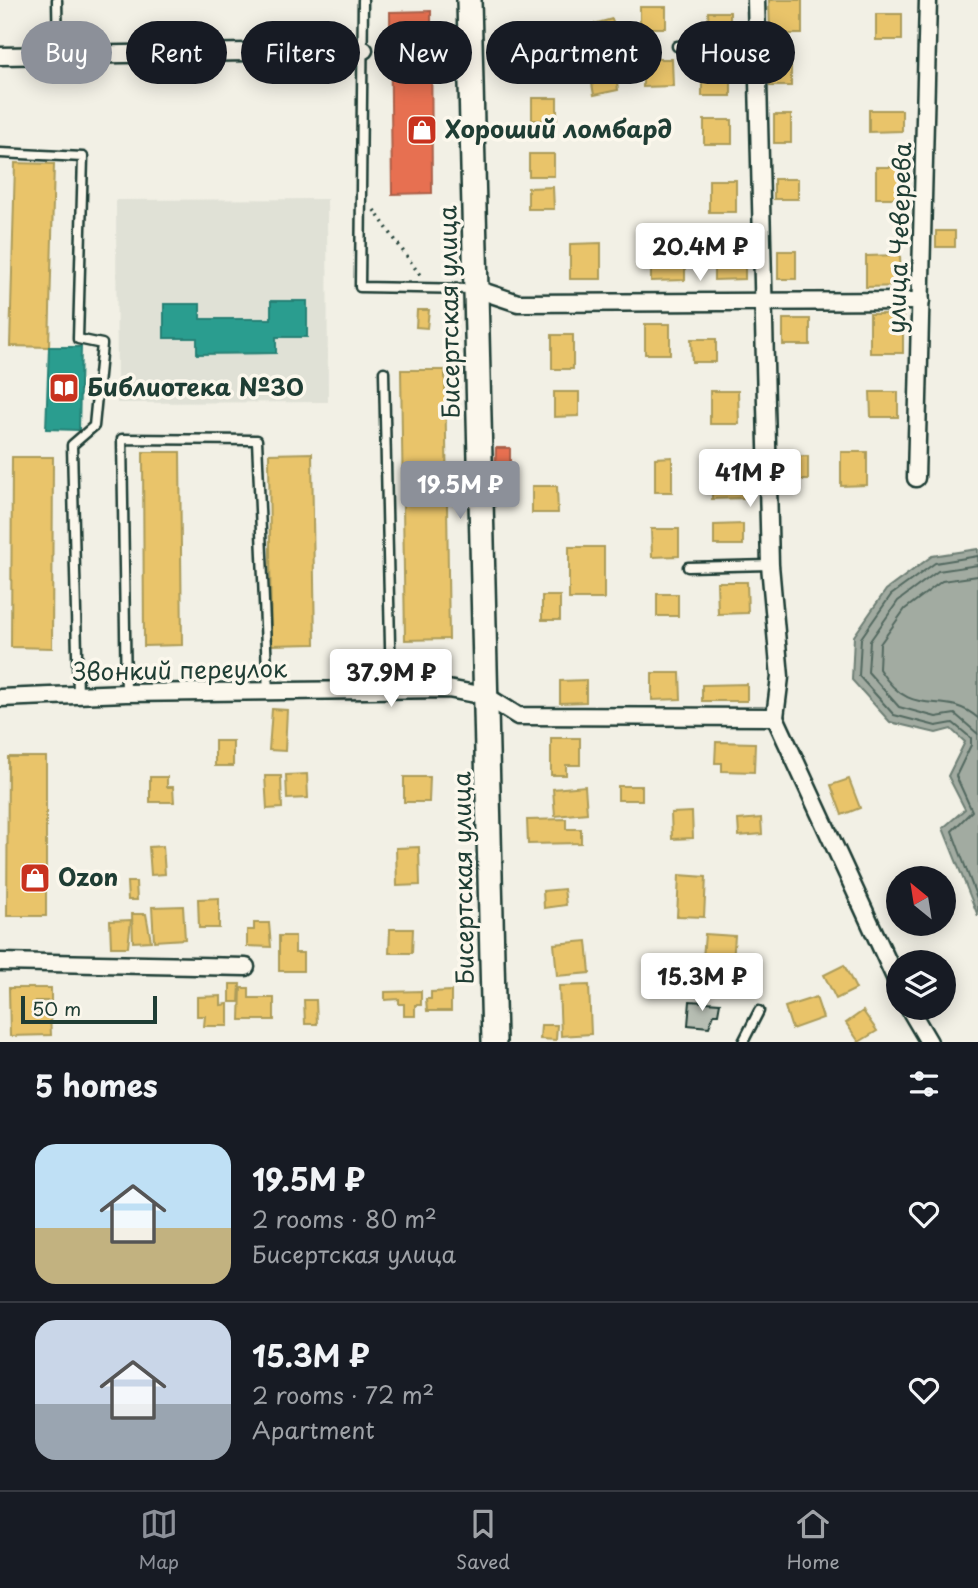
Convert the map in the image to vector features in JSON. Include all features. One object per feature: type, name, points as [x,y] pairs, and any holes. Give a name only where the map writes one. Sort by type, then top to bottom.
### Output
[{"type":"main road","name":"Бисертская улица","points":[[470,0],[494,1042]]},
{"type":"street","points":[[756,0],[756,21]]},
{"type":"street","name":"улица Чеверева","points":[[916,478],[928,0]]},
{"type":"street","points":[[112,54],[364,50]]},
{"type":"street","points":[[0,55],[21,55]]},
{"type":"street","points":[[757,84],[770,565],[780,677],[775,716],[886,958]]},
{"type":"street","points":[[476,289],[519,303],[921,301]]},
{"type":"street","name":"Звонкий переулок","points":[[0,698],[126,693],[448,689],[486,696],[518,716],[775,716]]},
{"type":"street","points":[[0,962],[246,967]]},
{"type":"street","points":[[916,1020],[929,1042]]},
{"type":"lane","points":[[57,0],[57,21]]},
{"type":"lane","points":[[363,0],[360,287],[476,289]]},
{"type":"lane","points":[[0,153],[83,157],[78,339],[102,344],[94,426],[72,445],[78,695]]},
{"type":"lane","points":[[384,372],[391,690]]},
{"type":"lane","points":[[126,693],[122,439],[257,440],[268,693]]},
{"type":"lane","points":[[688,567],[770,565]]},
{"type":"lane","points":[[743,1042],[759,1011]]},
{"type":"path","points":[[362,192],[429,288]]},
{"type":"shaded area","points":[[327,199],[328,402],[117,403],[116,200]]},
{"type":"water","points":[[978,549],[978,916],[943,828],[965,809],[948,776],[965,742],[951,729],[936,733],[890,722],[852,680],[854,636],[886,590],[932,556]]},
{"type":"building: Homes","points":[[769,0],[802,0],[802,34],[795,34],[795,21],[770,21]]},
{"type":"building: Homes","points":[[640,7],[666,7],[666,28],[662,28],[662,21],[640,21]]},
{"type":"building: Homes","points":[[708,12],[730,12],[730,21],[709,21]]},
{"type":"building: Homes","points":[[876,14],[902,14],[902,40],[876,40]]},
{"type":"building: Homes","points":[[662,59],[672,59],[673,86],[643,87],[643,84],[662,84]]},
{"type":"building: Homes","points":[[592,84],[617,84],[618,90],[594,95]]},
{"type":"building: Homes","points":[[702,84],[731,84],[731,96],[702,96]]},
{"type":"building: Homes","points":[[770,84],[791,84],[791,86]]},
{"type":"building: Homes","points":[[532,98],[557,98],[557,120],[532,120]]},
{"type":"building: Homes","points":[[869,110],[902,110],[902,131],[869,132]]},
{"type":"building: Homes","points":[[774,115],[791,115],[791,143],[774,143]]},
{"type":"building: Homes","points":[[704,120],[732,120],[732,144],[704,144]]},
{"type":"building: Homes","points":[[529,154],[554,154],[554,176],[529,176]]},
{"type":"building: Homes","points":[[15,163],[54,164],[49,347],[10,346]]},
{"type":"building: Homes","points":[[876,167],[903,167],[903,198],[876,198]]},
{"type":"building: Homes","points":[[774,179],[798,179],[798,199],[774,199]]},
{"type":"building: Homes","points":[[709,180],[736,180],[736,212],[709,212]]},
{"type":"building: Homes","points":[[553,187],[554,209],[528,209],[528,188]]},
{"type":"building: Homes","points":[[936,231],[955,231],[955,247],[936,247]]},
{"type":"building: Homes","points":[[601,243],[601,279],[570,279],[570,244]]},
{"type":"building: Homes","points":[[778,251],[796,251],[796,279],[778,279]]},
{"type":"building: Homes","points":[[714,254],[745,254],[745,279],[714,280]]},
{"type":"building: Homes","points":[[685,255],[685,280],[651,281],[651,256]]},
{"type":"building: Homes","points":[[900,255],[901,286],[866,287],[866,256]]},
{"type":"building: Homes","points":[[417,310],[429,310],[427,328],[416,327]]},
{"type":"building: Homes","points":[[870,314],[903,314],[903,353],[870,353]]},
{"type":"building: Homes","points":[[783,319],[810,319],[810,345],[783,345]]},
{"type":"building: Homes","points":[[645,324],[670,324],[670,354],[645,354]]},
{"type":"building: Homes","points":[[552,335],[573,335],[573,369],[552,369]]},
{"type":"building: Homes","points":[[691,339],[716,339],[716,362],[692,362]]},
{"type":"building: Homes","points":[[401,370],[445,370],[449,639],[405,640]]},
{"type":"building: Homes","points":[[710,391],[738,391],[739,424],[710,424]]},
{"type":"building: Homes","points":[[554,392],[579,392],[579,416],[554,417]]},
{"type":"building: Homes","points":[[870,392],[898,392],[898,417],[871,417]]},
{"type":"building: Homes","points":[[143,452],[180,452],[182,645],[144,646]]},
{"type":"building: Homes","points":[[841,452],[867,452],[867,485],[841,486]]},
{"type":"building: Homes","points":[[312,453],[315,644],[271,645],[269,454]]},
{"type":"building: Homes","points":[[808,456],[808,480],[785,480],[785,457]]},
{"type":"building: Homes","points":[[12,457],[53,457],[52,648],[11,647]]},
{"type":"building: Homes","points":[[672,457],[672,492],[655,492],[655,458]]},
{"type":"building: Homes","points":[[712,462],[744,462],[744,498],[712,499]]},
{"type":"building: Homes","points":[[532,486],[557,486],[558,513],[532,513]]},
{"type":"building: Homes","points":[[743,524],[743,545],[714,545],[714,525]]},
{"type":"building: Homes","points":[[651,529],[679,529],[679,556],[652,557]]},
{"type":"building: Homes","points":[[569,547],[604,547],[604,599],[569,599]]},
{"type":"building: Homes","points":[[717,582],[747,582],[748,613],[718,614]]},
{"type":"building: Homes","points":[[657,594],[678,594],[678,616],[657,616]]},
{"type":"building: Homes","points":[[542,596],[560,596],[560,620],[542,620]]},
{"type":"building: Homes","points":[[652,673],[680,673],[681,699],[652,700]]},
{"type":"building: Homes","points":[[586,680],[586,702],[560,703],[560,681]]},
{"type":"building: Homes","points":[[747,684],[747,701],[702,701],[702,685]]},
{"type":"building: Homes","points":[[272,709],[287,710],[285,751],[269,750]]},
{"type":"building: Homes","points":[[551,738],[580,738],[580,765],[566,765],[566,775],[551,775]]},
{"type":"building: Homes","points":[[215,741],[233,741],[233,766],[215,766]]},
{"type":"building: Homes","points":[[716,742],[755,743],[754,772],[722,771],[722,763],[715,763]]},
{"type":"building: Homes","points":[[8,757],[46,757],[46,916],[7,916]]},
{"type":"building: Homes","points":[[307,774],[308,798],[287,799],[286,775]]},
{"type":"building: Homes","points":[[265,776],[281,776],[282,808],[267,809]]},
{"type":"building: Homes","points":[[150,777],[167,777],[167,787],[173,787],[174,802],[150,802]]},
{"type":"building: Homes","points":[[404,777],[430,777],[429,802],[404,802]]},
{"type":"building: Homes","points":[[849,779],[860,808],[842,815],[831,785]]},
{"type":"building: Homes","points":[[585,786],[587,813],[555,816],[553,789]]},
{"type":"building: Homes","points":[[618,786],[642,786],[642,800],[618,800]]},
{"type":"building: Homes","points":[[692,812],[693,838],[672,839],[671,813]]},
{"type":"building: Homes","points":[[761,818],[762,834],[739,836],[738,820]]},
{"type":"building: Homes","points":[[566,819],[566,829],[581,829],[581,843],[528,844],[527,820]]},
{"type":"building: Homes","points":[[163,846],[165,874],[151,875],[149,847]]},
{"type":"building: Homes","points":[[419,847],[420,885],[397,886],[396,848]]},
{"type":"building: Homes","points":[[679,875],[706,877],[704,917],[677,916]]},
{"type":"building: Homes","points":[[127,882],[136,882],[137,900],[128,900]]},
{"type":"building: Homes","points":[[564,889],[566,905],[544,908],[543,891]]},
{"type":"building: Homes","points":[[219,898],[219,928],[199,928],[198,899]]},
{"type":"building: Homes","points":[[183,906],[185,939],[154,941],[152,907]]},
{"type":"building: Homes","points":[[132,914],[146,914],[151,941],[133,942]]},
{"type":"building: Homes","points":[[131,920],[128,947],[111,947],[110,921]]},
{"type":"building: Homes","points":[[254,923],[269,923],[271,947],[247,946],[247,930],[254,930]]},
{"type":"building: Homes","points":[[390,929],[413,929],[412,953],[389,953]]},
{"type":"building: Homes","points":[[705,934],[735,936],[732,973],[702,970]]},
{"type":"building: Homes","points":[[279,936],[295,936],[295,953],[303,953],[303,971],[279,971]]},
{"type":"building: Homes","points":[[587,941],[590,973],[557,976],[554,944]]},
{"type":"building: Homes","points":[[844,965],[856,989],[836,999],[824,975]]},
{"type":"building: Homes","points":[[230,984],[240,984],[239,1002],[230,1002]]},
{"type":"building: Homes","points":[[589,985],[591,1034],[561,1036],[559,986]]},
{"type":"building: Homes","points":[[9,988],[51,988],[51,1001],[35,1001],[35,1014],[50,1014],[51,1035],[10,1036]]},
{"type":"building: Homes","points":[[241,988],[249,988],[249,998],[274,998],[274,1020],[240,1020]]},
{"type":"building: Homes","points":[[421,991],[421,1005],[415,1005],[415,1016],[404,1016],[404,1004],[399,1004],[399,999],[385,1000],[385,992]]},
{"type":"building: Homes","points":[[451,991],[451,1011],[427,1011],[426,999],[431,999],[431,992]]},
{"type":"building: Homes","points":[[221,996],[221,1005],[228,1004],[228,1026],[204,1026],[205,1016],[197,1016],[197,997]]},
{"type":"building: Homes","points":[[816,997],[823,1018],[792,1029],[785,1007]]},
{"type":"building: Homes","points":[[304,1000],[316,1000],[317,1024],[305,1024]]},
{"type":"building: Homes","points":[[863,1011],[877,1031],[859,1042],[846,1023]]},
{"type":"building: Homes","points":[[541,1025],[557,1025],[556,1040],[540,1039]]},
{"type":"building: Shops","points":[[431,11],[431,21],[390,21],[390,12]]},
{"type":"building: Shops","points":[[391,84],[431,84],[432,193],[392,194]]},
{"type":"building: Shops","points":[[496,448],[510,448],[510,479],[495,479]]},
{"type":"building: Schools","points":[[271,301],[307,301],[307,337],[276,337],[276,353],[197,354],[197,338],[164,338],[164,304],[200,304],[200,319],[271,319]]},
{"type":"building: Schools","name":"Библиотека №30","points":[[49,347],[81,347],[79,430],[46,429]]},
{"type":"building: Other","points":[[690,1001],[720,1003],[718,1014],[714,1014],[709,1027],[688,1025]]},
{"type":"place","name":"Хороший ломбард","points":[[422,130]]},
{"type":"place","name":"Библиотека №30","points":[[64,388]]},
{"type":"place","name":"Ozon","points":[[35,878]]}]
